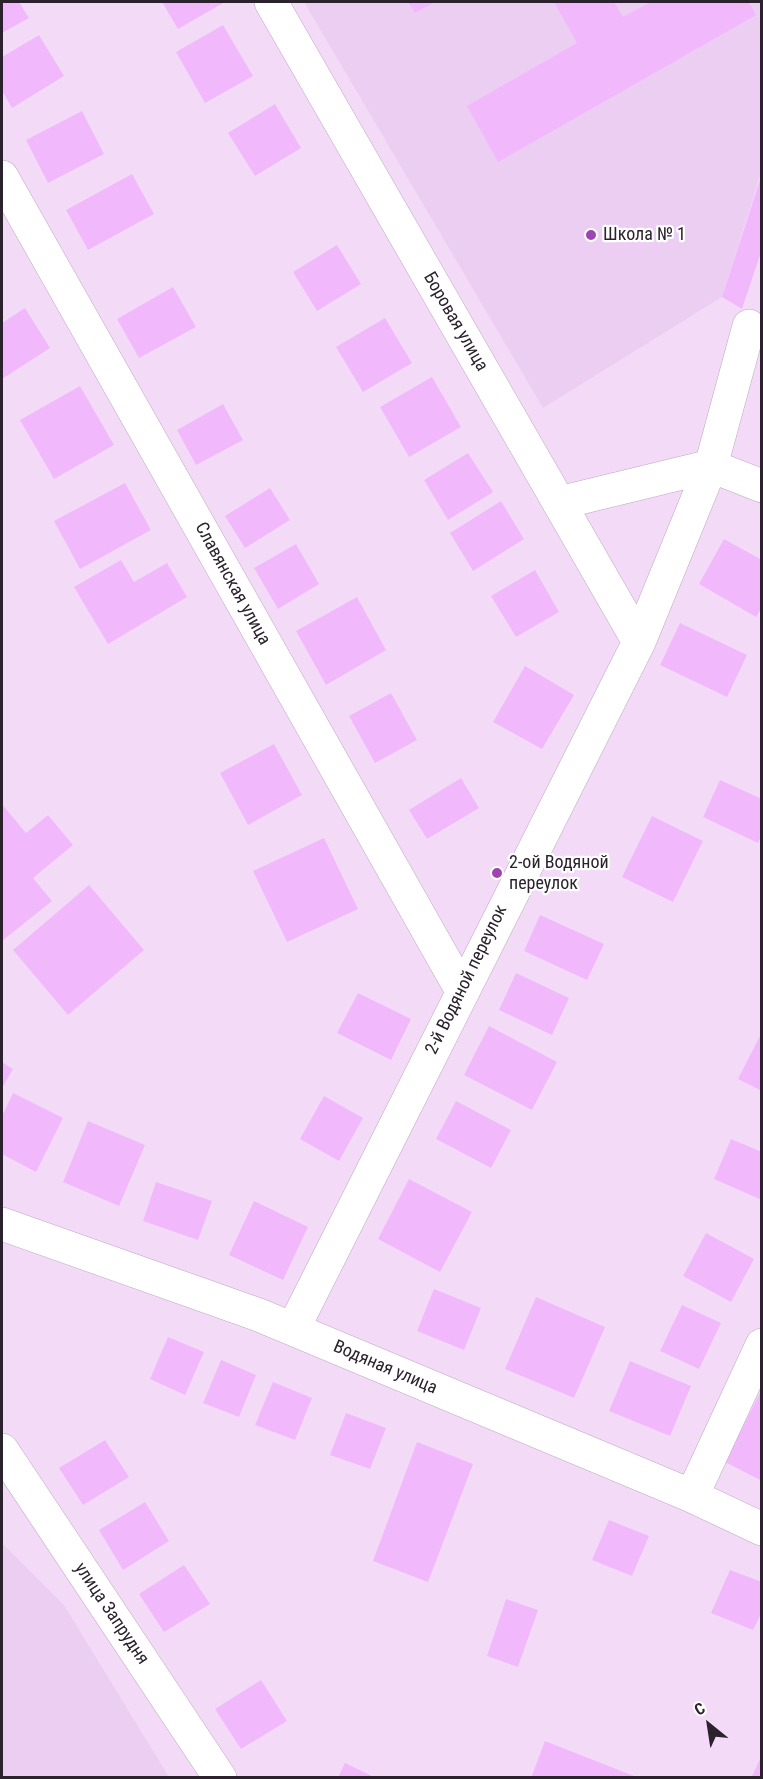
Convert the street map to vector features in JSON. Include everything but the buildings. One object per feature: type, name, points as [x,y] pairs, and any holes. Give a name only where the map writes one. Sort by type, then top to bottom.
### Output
[{"type":"street","name":"Боровая улица","points":[[271,2],[639,642]]},
{"type":"street","name":"Славянская улица","points":[[2,177],[462,991]]},
{"type":"street","name":"2-й Водяной переулок","points":[[293,1329],[639,642],[711,466],[749,326]]},
{"type":"street","points":[[559,503],[711,466],[762,486]]},
{"type":"street","name":"Водяная улица","points":[[2,1224],[293,1329],[692,1496],[762,1529]]},
{"type":"street","points":[[692,1496],[762,1345]]},
{"type":"street","name":"улица Запрудня","points":[[2,1450],[220,1778]]},
{"type":"shaded area","name":"Школа № 1","points":[[304,2],[761,2],[761,173],[722,297],[543,408]]},
{"type":"shaded area","points":[[2,1543],[64,1605],[169,1777],[2,1777]]},
{"type":"place","name":"Школа № 1","points":[[591,235]]},
{"type":"place","name":"2-ой Водяной переулок","points":[[497,873]]}]
